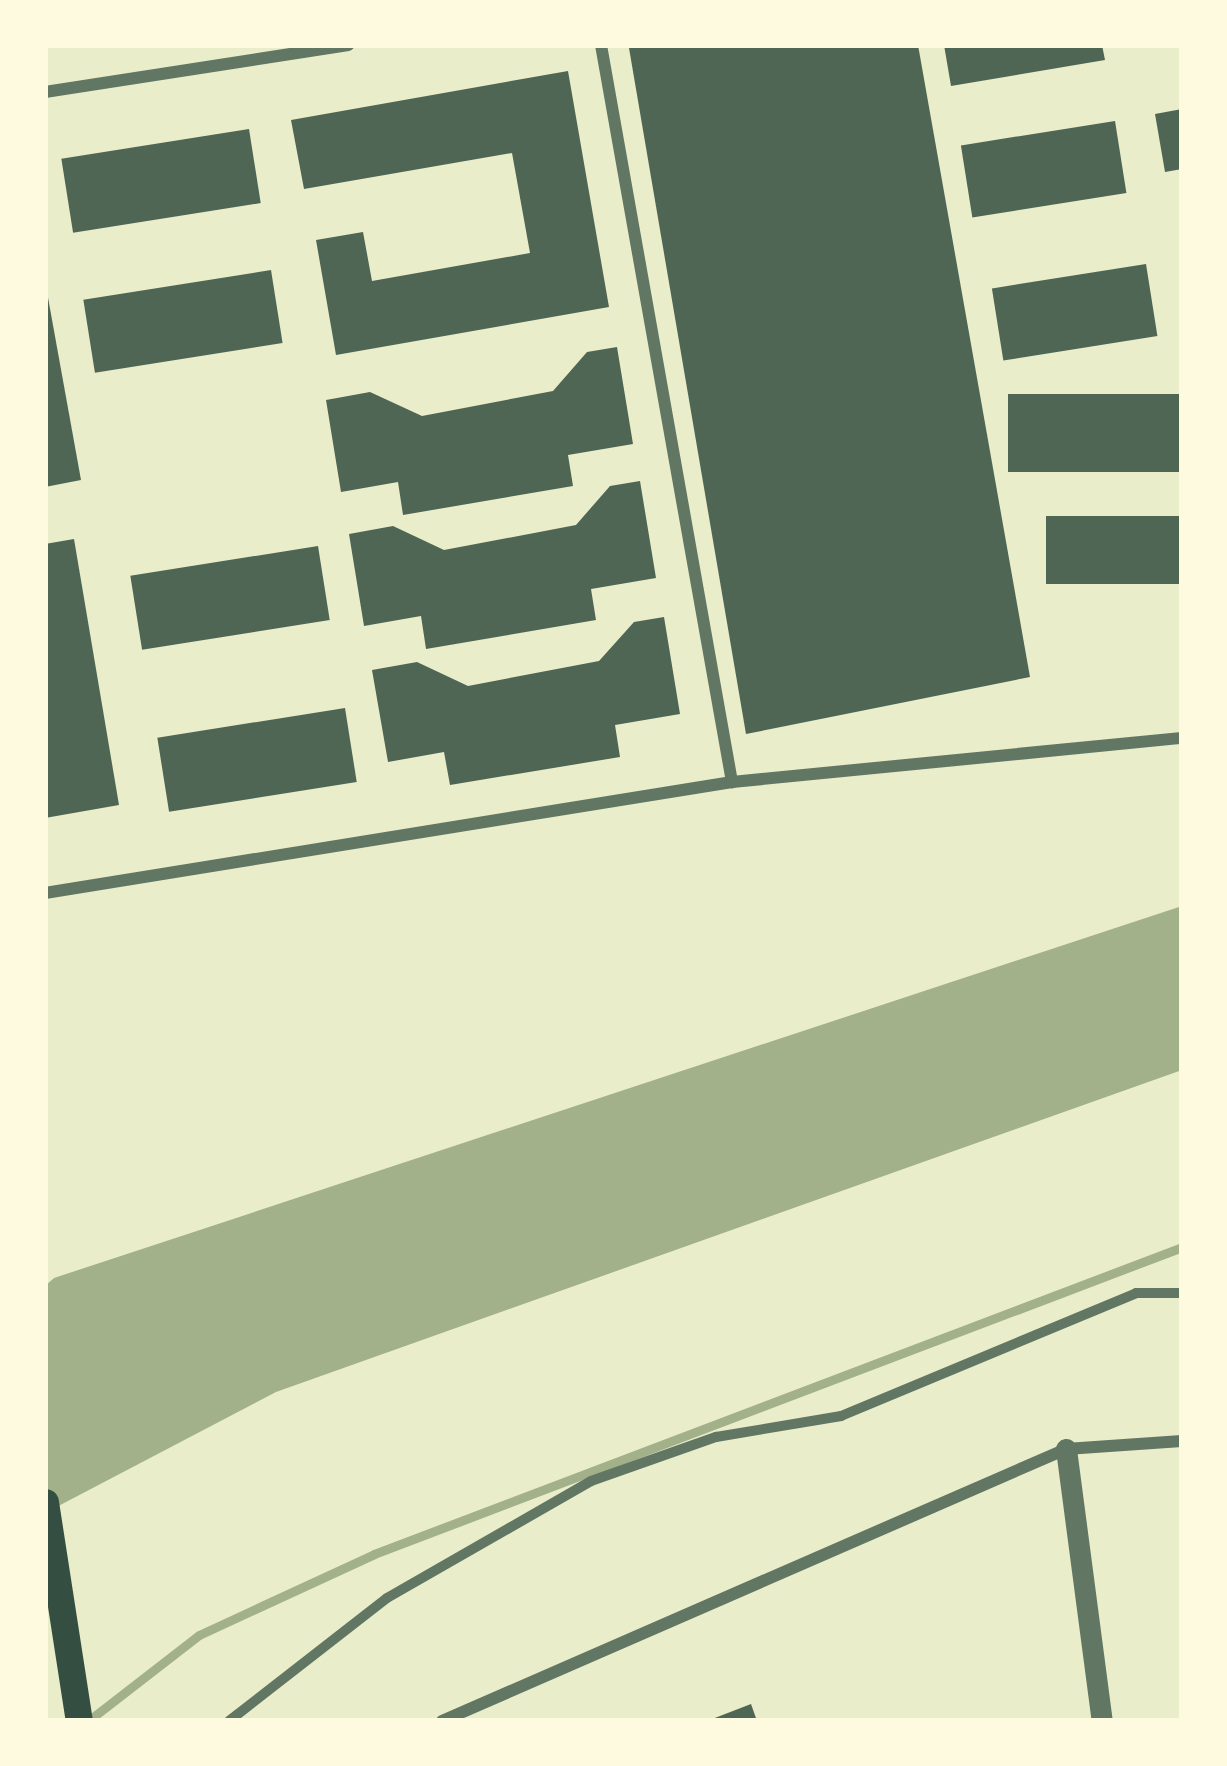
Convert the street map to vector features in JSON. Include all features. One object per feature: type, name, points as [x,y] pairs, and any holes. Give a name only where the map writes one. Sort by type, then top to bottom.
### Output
[{"type":"main road","points":[[45,1502],[79,1721]]},
{"type":"street","points":[[45,92],[348,45]]},
{"type":"street","points":[[602,45],[732,782]]},
{"type":"street","points":[[45,893],[732,782],[1182,738]]},
{"type":"street","points":[[229,1721],[387,1598],[591,1481],[716,1438],[841,1416],[1136,1293],[1182,1293]]},
{"type":"street","points":[[442,1721],[1066,1449],[1182,1441]]},
{"type":"street","points":[[1066,1449],[1102,1721]]},
{"type":"shaded area","points":[[1182,906],[1182,1070],[276,1392],[45,1513],[45,1286],[54,1278]]},
{"type":"building","points":[[918,45],[1030,677],[746,734],[629,48]]},
{"type":"building","points":[[944,45],[1102,45],[1105,60],[951,86]]},
{"type":"building","points":[[568,71],[609,307],[336,355],[316,240],[363,232],[372,281],[530,253],[512,153],[304,189],[291,120]]},
{"type":"building","points":[[1182,109],[1182,169],[1165,172],[1155,114]]},
{"type":"building","points":[[1115,121],[1126,193],[972,218],[961,145]]},
{"type":"building","points":[[249,129],[261,203],[73,233],[61,159]]},
{"type":"building","points":[[1146,264],[1157,336],[1003,361],[992,288]]},
{"type":"building","points":[[271,270],[283,343],[95,373],[83,300]]},
{"type":"building","points":[[45,281],[81,480],[45,487]]},
{"type":"building","points":[[617,347],[633,444],[568,455],[573,486],[403,515],[398,482],[341,492],[326,400],[370,392],[422,416],[553,391],[587,352]]},
{"type":"building","points":[[1008,394],[1182,394],[1182,472],[1008,472]]},
{"type":"building","points":[[640,481],[656,578],[591,589],[596,620],[426,649],[421,616],[364,626],[349,534],[393,526],[444,550],[576,525],[610,486]]},
{"type":"building","points":[[1046,516],[1182,516],[1182,584],[1046,584]]},
{"type":"building","points":[[74,539],[119,805],[45,818],[45,544]]},
{"type":"building","points":[[318,546],[330,620],[142,650],[130,576]]},
{"type":"building","points":[[664,617],[680,714],[615,725],[620,757],[450,785],[444,752],[388,762],[372,670],[417,662],[468,686],[599,661],[634,622]]},
{"type":"building","points":[[345,708],[357,782],[169,812],[157,738]]},
{"type":"building","points":[[751,1704],[757,1721],[707,1721]]},
{"type":"waterway","points":[[88,1721],[199,1635],[374,1554],[1182,1247]]}]
